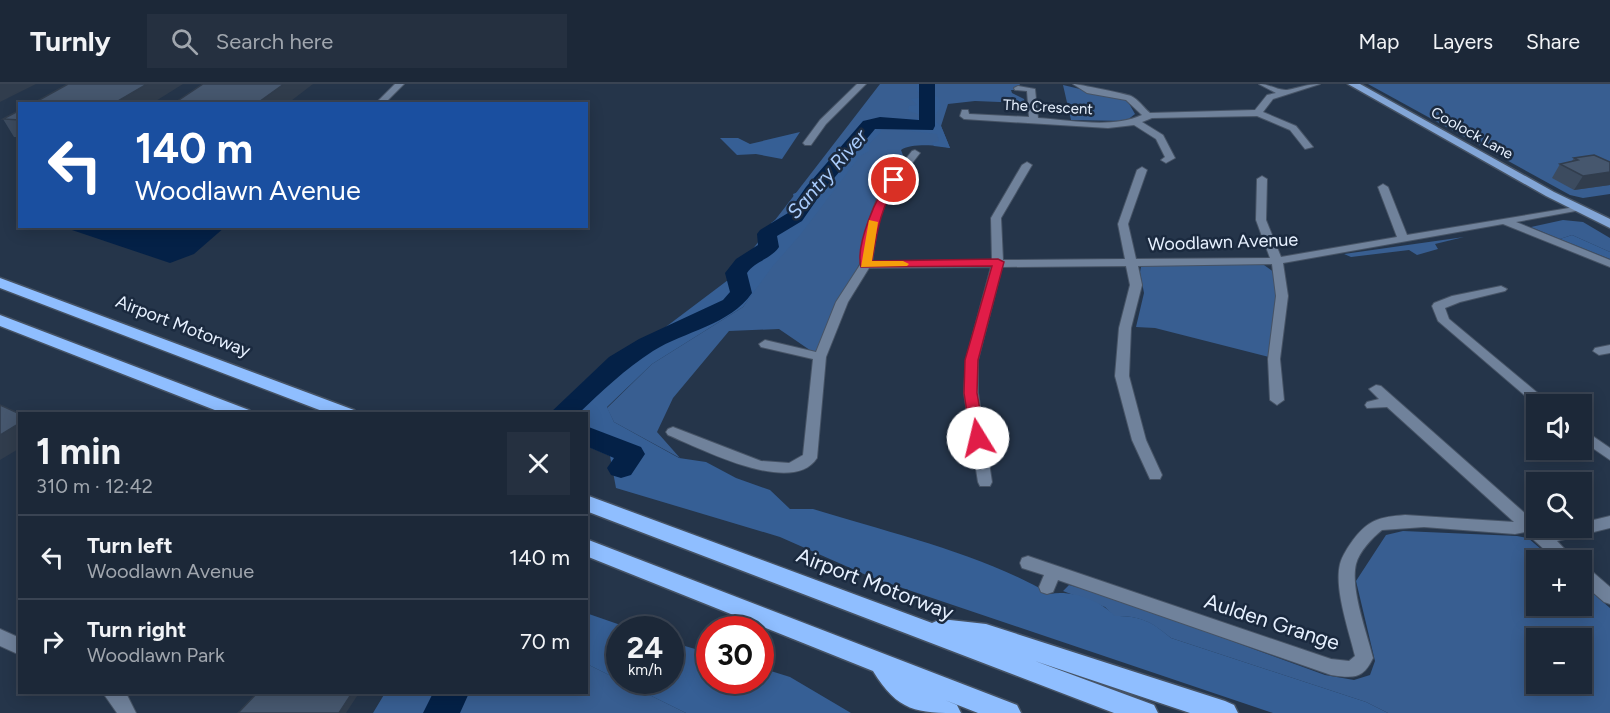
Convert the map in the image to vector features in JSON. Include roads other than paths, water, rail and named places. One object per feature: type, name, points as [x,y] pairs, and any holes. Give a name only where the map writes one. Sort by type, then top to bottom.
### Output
[{"type":"highway","name":"Airport Motorway","points":[[0,283],[343,412]]},
{"type":"highway","points":[[0,320],[238,412]]},
{"type":"highway","name":"Airport Motorway","points":[[588,505],[1145,713]]},
{"type":"highway","points":[[588,548],[1008,713]]},
{"type":"highway","points":[[915,626],[986,634],[1225,713]]},
{"type":"highway","points":[[879,662],[911,697],[948,713]]},
{"type":"main road","name":"Coolock Lane","points":[[1353,84],[1576,208],[1610,224]]},
{"type":"main road","name":"Coolock Lane","points":[[1576,208],[1610,231]]},
{"type":"street","points":[[381,102],[400,84]]},
{"type":"street","points":[[808,143],[824,122],[862,84]]},
{"type":"street","points":[[1077,84],[1090,91],[1129,98],[1148,116]]},
{"type":"street","points":[[1263,84],[1282,93]]},
{"type":"street","points":[[1308,147],[1293,128],[1258,113],[1264,102],[1282,93],[1316,84]]},
{"type":"street","points":[[1018,88],[1031,89],[1034,122]]},
{"type":"street","name":"The Crescent","points":[[965,112],[964,117],[1115,125],[1135,122],[1148,116],[1196,112],[1258,113]]},
{"type":"street","points":[[1135,122],[1160,137],[1170,158],[1166,160]]},
{"type":"street","points":[[673,432],[760,466],[791,468],[810,458],[820,357],[842,302],[866,265],[873,223],[884,193],[915,153]]},
{"type":"street","points":[[986,483],[971,393],[972,360],[998,262],[996,218],[1027,165]]},
{"type":"street","points":[[1142,170],[1123,224],[1129,262],[1136,285],[1125,328],[1122,376],[1139,440],[1155,475]]},
{"type":"street","points":[[1262,179],[1261,220],[1277,261],[1281,296],[1274,359],[1277,400]]},
{"type":"street","points":[[1383,187],[1400,234],[1406,239]]},
{"type":"street","name":"Woodlawn Avenue","points":[[866,265],[1277,261],[1576,208]]},
{"type":"street","points":[[1505,221],[1610,264]]},
{"type":"street","points":[[1494,293],[1438,306],[1444,321],[1532,394]]},
{"type":"street","points":[[765,344],[820,357]]},
{"type":"street","points":[[1376,389],[1526,526]]},
{"type":"street","points":[[1372,405],[1389,402]]},
{"type":"street","points":[[1592,441],[1610,455]]},
{"type":"street","name":"Aulden Grange","points":[[1028,563],[1051,580],[1330,667],[1353,670],[1364,658],[1348,578],[1348,564],[1370,530],[1379,524],[1404,522],[1515,528],[1526,526]]},
{"type":"street","points":[[1592,526],[1610,522]]},
{"type":"street","points":[[1542,538],[1556,550]]},
{"type":"street","points":[[1592,581],[1610,597]]},
{"type":"street","points":[[0,638],[18,646]]},
{"type":"street","points":[[113,694],[127,713]]},
{"type":"waterway","name":"Santry River","points":[[564,412],[618,363],[647,344],[731,305],[741,293],[736,273],[743,263],[769,247],[767,234],[795,217],[813,191],[869,125],[880,122],[927,126],[927,84]]},
{"type":"waterway","name":"Santry River","points":[[588,436],[631,454],[621,468]]},
{"type":"waterway","name":"Santry River","points":[[441,713],[451,694]]}]
